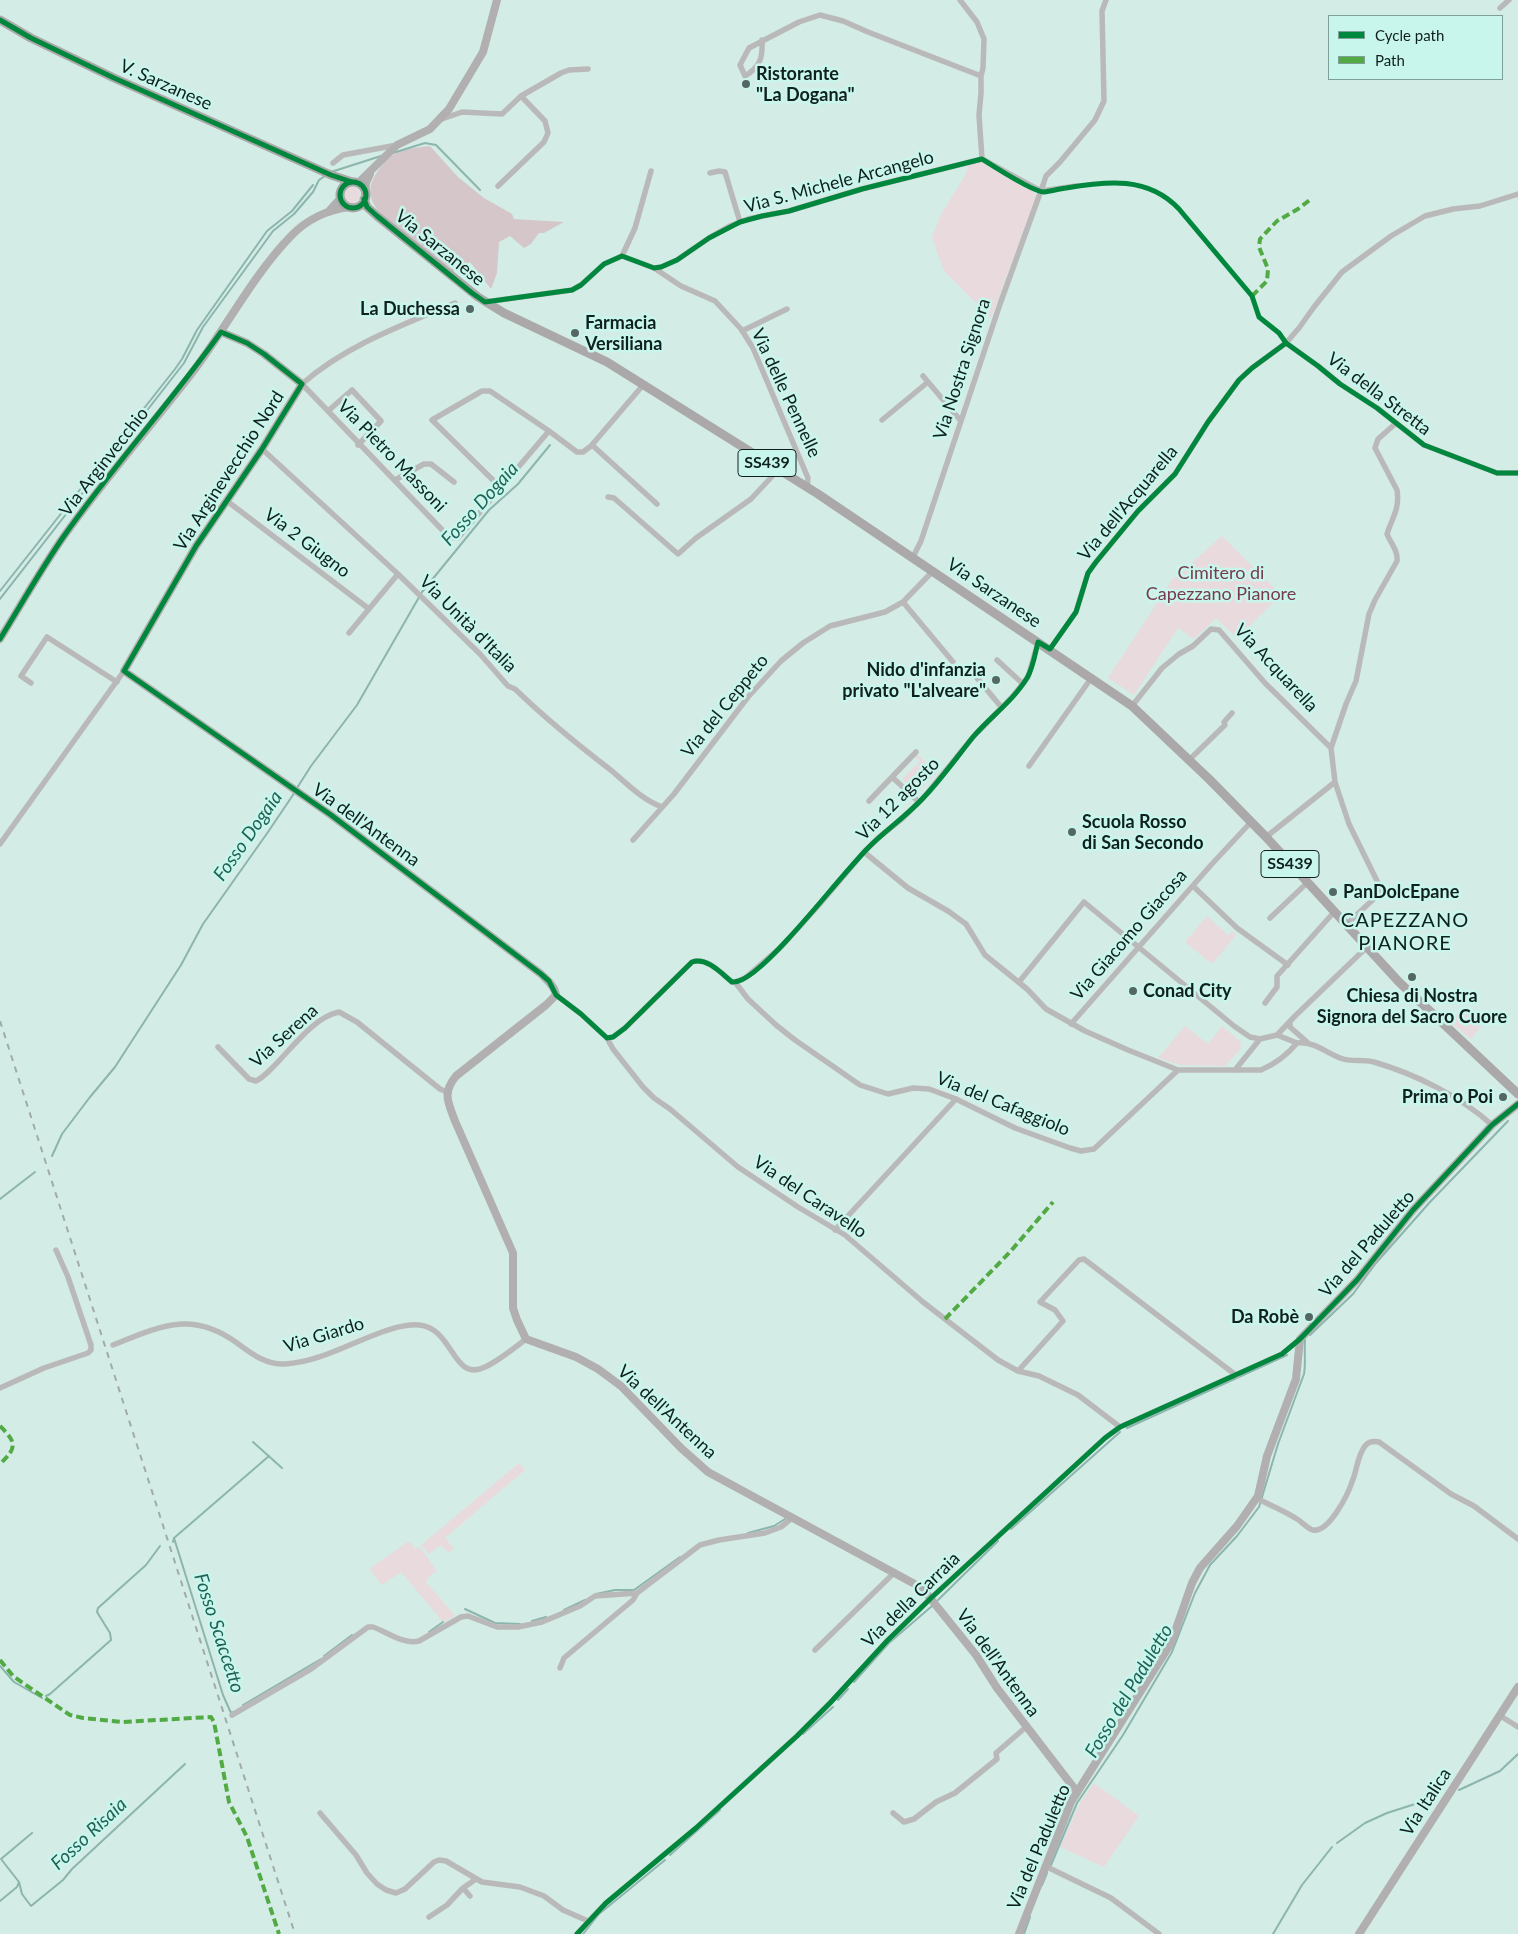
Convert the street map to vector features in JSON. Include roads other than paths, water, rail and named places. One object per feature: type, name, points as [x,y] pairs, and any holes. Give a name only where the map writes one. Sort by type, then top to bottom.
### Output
[{"type":"main road","name":"V. Sarzanese","points":[[0,20],[31,38],[114,78],[327,173],[355,182]]},
{"type":"main road","name":"SS439","points":[[327,173],[337,182],[344,204],[360,201],[363,187],[355,182]]},
{"type":"main road","points":[[340,195],[344,185],[355,182]]},
{"type":"main road","name":"Via Sarzanese","points":[[360,201],[485,302],[504,313],[599,357],[644,384],[913,557],[1132,706],[1266,837],[1399,982],[1518,1094]]},
{"type":"street","points":[[442,119],[483,52],[498,0]]},
{"type":"street","points":[[960,0],[977,22],[984,39],[984,68],[980,76],[979,115],[982,159],[1041,191],[1076,186]]},
{"type":"street","name":"Via Nostra Signora","points":[[913,557],[921,541],[1000,304],[1046,176],[1095,120],[1104,101],[1102,11],[1106,0]]},
{"type":"street","points":[[1500,8],[1508,0]]},
{"type":"street","points":[[762,40],[762,51],[756,70],[745,76],[740,65],[749,48],[762,40],[812,16],[820,15],[829,16],[980,76]]},
{"type":"street","points":[[355,182],[371,171],[394,148],[425,132],[442,119],[462,112],[502,114],[521,96],[561,73],[569,70],[588,70]]},
{"type":"street","points":[[498,186],[544,142],[548,133],[545,121],[521,96]]},
{"type":"street","points":[[333,163],[342,155],[394,148]]},
{"type":"street","name":"Via S. Michele Arcangelo","points":[[654,268],[677,260],[709,238],[740,222],[789,211],[862,189],[982,159]]},
{"type":"street","points":[[327,213],[360,201],[371,171]]},
{"type":"street","points":[[485,302],[572,290],[581,285],[604,264],[622,256],[636,228],[651,171]]},
{"type":"street","points":[[710,172],[724,172],[740,222]]},
{"type":"street","name":"Via dell'Acquarella","points":[[1050,649],[1076,612],[1088,573],[1096,562],[1138,511],[1175,474],[1208,422],[1239,380],[1286,343],[1342,272],[1408,224],[1431,214],[1480,206],[1518,194]]},
{"type":"street","points":[[327,213],[340,195]]},
{"type":"street","name":"Via Arginvecchio","points":[[0,640],[63,538],[108,476],[196,368],[271,260],[291,235],[308,222],[327,213]]},
{"type":"street","name":"Via delle Pennelle","points":[[622,256],[654,268],[681,286],[715,301],[742,331],[753,348],[808,478],[807,488]]},
{"type":"street","name":"Via Arginevecchio Nord","points":[[124,671],[196,546],[262,449],[302,384],[316,372],[381,335],[455,304]]},
{"type":"street","points":[[742,331],[787,309]]},
{"type":"street","points":[[221,332],[248,343],[284,368],[302,384]]},
{"type":"street","name":"Via della Stretta","points":[[1286,343],[1340,384],[1377,408],[1424,446],[1497,473],[1518,473]]},
{"type":"street","points":[[923,376],[961,420]]},
{"type":"street","points":[[882,420],[928,382]]},
{"type":"street","name":"Via Pietro Massoni","points":[[302,384],[358,445],[395,480],[448,537],[453,539],[458,538],[549,431]]},
{"type":"street","points":[[501,488],[432,420],[482,390],[490,391],[580,453],[592,445],[644,384]]},
{"type":"street","points":[[328,411],[352,390],[381,421],[358,445]]},
{"type":"street","name":"Via Acquarella","points":[[1347,924],[1382,892],[1349,824],[1334,782],[1331,748],[1356,681],[1369,614],[1396,561],[1395,547],[1387,534],[1396,516],[1397,490],[1375,448],[1378,440],[1396,424]]},
{"type":"street","points":[[592,445],[657,504]]},
{"type":"street","name":"Via Unità d'Italia","points":[[262,449],[398,574],[480,654],[508,686],[515,689],[546,718],[652,803],[662,807]]},
{"type":"street","points":[[395,480],[424,464],[431,464],[454,482]]},
{"type":"street","points":[[608,497],[614,498],[678,554],[682,553],[696,538],[751,499],[778,470]]},
{"type":"street","name":"Via 2 Giugno","points":[[227,501],[369,609]]},
{"type":"street","name":"Via del Ceppeto","points":[[633,840],[674,794],[748,697],[781,661],[803,642],[830,626],[885,612],[903,602],[933,571]]},
{"type":"street","points":[[349,634],[398,574]]},
{"type":"street","points":[[903,602],[953,662]]},
{"type":"street","name":"Via Acquarella","points":[[1132,706],[1162,668],[1179,654],[1193,646],[1211,629],[1215,628],[1222,633],[1265,683],[1331,748]]},
{"type":"street","points":[[31,683],[21,676],[47,636],[117,682]]},
{"type":"street","name":"Via 12 agosto","points":[[735,982],[745,978],[782,946],[864,852],[919,802],[946,773],[978,731],[1023,684],[1031,670],[1038,642]]},
{"type":"street","points":[[997,663],[1023,684]]},
{"type":"street","points":[[0,844],[124,671]]},
{"type":"street","name":"Via dell'Antenna","points":[[124,671],[332,815],[541,974],[549,981],[556,995]]},
{"type":"street","points":[[1029,766],[1092,677]]},
{"type":"street","points":[[976,678],[1002,708]]},
{"type":"street","points":[[1189,760],[1225,725],[1224,722],[1232,713]]},
{"type":"street","points":[[868,801],[916,752]]},
{"type":"street","points":[[892,777],[919,802]]},
{"type":"street","points":[[1266,837],[1334,782]]},
{"type":"street","name":"Via Giacomo Giacosa","points":[[1071,1024],[1138,946],[1251,822]]},
{"type":"street","points":[[864,852],[908,888],[957,916],[966,924],[985,955],[1018,982],[1046,1009],[1071,1024],[1128,1050],[1178,1070],[1262,1070],[1290,1052],[1297,1043]]},
{"type":"street","points":[[1270,918],[1307,883]]},
{"type":"street","points":[[1193,886],[1237,928],[1288,964]]},
{"type":"street","points":[[1018,982],[1084,902],[1234,1026],[1250,1037],[1260,1039],[1277,1036],[1297,1043],[1307,1042]]},
{"type":"street","points":[[1265,1003],[1277,987],[1277,976],[1335,911]]},
{"type":"street","points":[[1277,1036],[1367,947]]},
{"type":"street","name":"Via del Cafaggiolo","points":[[607,1038],[613,1037],[624,1028],[692,962],[702,961],[710,964],[732,982],[735,982],[748,998],[795,1040],[860,1085],[888,1094],[913,1088],[924,1088],[956,1099],[1015,1128],[1082,1151],[1094,1149],[1178,1070]]},
{"type":"street","points":[[526,1339],[513,1308],[513,1253],[455,1121],[447,1092],[449,1085],[456,1076],[556,995]]},
{"type":"street","name":"Via del Caravello","points":[[556,995],[560,996],[607,1038],[638,1081],[654,1098],[670,1109],[738,1168],[844,1234],[923,1302],[990,1354],[1018,1371],[1039,1376],[1078,1395],[1120,1427]]},
{"type":"street","name":"Via Serena","points":[[218,1047],[248,1079],[256,1081],[285,1056],[319,1020],[340,1012],[357,1022],[440,1089],[447,1092]]},
{"type":"street","points":[[1290,1022],[1290,1027],[1307,1042],[1345,1060],[1365,1060],[1413,1077],[1455,1099],[1492,1125]]},
{"type":"street","points":[[1235,1070],[1260,1039]]},
{"type":"street","points":[[835,1230],[956,1099]]},
{"type":"street","name":"Via del Paduletto","points":[[1019,1934],[1071,1802],[1171,1643],[1192,1583],[1200,1568],[1260,1500],[1267,1456],[1296,1380],[1300,1339],[1357,1280],[1413,1210],[1492,1125],[1518,1104]]},
{"type":"street","points":[[0,1388],[44,1368],[88,1353],[91,1350],[68,1278],[56,1250]]},
{"type":"street","points":[[1018,1371],[1063,1321],[1055,1310],[1040,1302],[1079,1260],[1084,1259],[1237,1376]]},
{"type":"street","name":"Via Giardo","points":[[113,1345],[155,1330],[190,1323],[214,1328],[261,1360],[274,1364],[287,1364],[306,1360],[396,1328],[421,1325],[429,1327],[442,1337],[460,1364],[467,1370],[472,1370],[485,1367],[526,1339]]},
{"type":"street","name":"Via dell'Antenna","points":[[526,1339],[576,1357],[598,1369],[621,1386],[681,1448],[708,1472],[922,1588],[976,1654],[997,1688],[1077,1792]]},
{"type":"street","name":"Via della Carraia","points":[[577,1934],[606,1903],[696,1828],[797,1736],[887,1641],[931,1598],[1099,1443],[1120,1427],[1237,1376],[1282,1354],[1300,1339]]},
{"type":"street","points":[[1260,1500],[1296,1518],[1311,1529],[1323,1528],[1328,1524],[1345,1497],[1365,1445],[1372,1441],[1379,1442],[1451,1494],[1474,1506],[1518,1539]]},
{"type":"street","points":[[560,1668],[564,1658],[633,1600],[637,1593],[700,1545],[765,1533],[781,1527],[792,1518]]},
{"type":"street","points":[[815,1650],[895,1572]]},
{"type":"street","points":[[232,1715],[311,1669],[368,1627],[373,1627],[412,1642],[419,1641],[461,1616],[468,1616],[497,1627],[528,1626],[563,1614],[595,1596],[637,1593]]},
{"type":"street","name":"Via Italica","points":[[1359,1934],[1518,1687]]},
{"type":"street","points":[[1499,1715],[1518,1727]]},
{"type":"street","points":[[893,1813],[904,1822],[914,1819],[936,1802],[971,1781],[997,1758],[996,1753],[1026,1727]]},
{"type":"street","points":[[320,1813],[356,1855],[367,1873],[377,1884],[386,1890],[396,1893],[405,1889],[429,1865],[439,1860],[446,1861],[482,1882],[520,1887],[544,1896],[563,1910],[588,1921]]},
{"type":"street","points":[[1045,1866],[1111,1898],[1160,1934]]},
{"type":"street","points":[[429,1917],[447,1905],[463,1888],[476,1879]]},
{"type":"street","points":[[463,1888],[470,1896]]},
{"type":"waterway","points":[[393,153],[425,143],[436,145],[480,190]]},
{"type":"waterway","points":[[331,172],[381,156]]},
{"type":"waterway","points":[[0,599],[184,363],[203,327],[273,231],[294,214],[313,192],[319,180],[325,176]]},
{"type":"waterway","points":[[0,591],[175,369],[197,330],[267,231],[292,211],[313,185]]},
{"type":"waterway","name":"Fosso Dogaia","points":[[297,788],[311,766],[357,705],[422,592],[489,510],[518,484],[550,445]]},
{"type":"waterway","name":"Fosso Dogaia","points":[[52,1156],[62,1134],[115,1067],[181,965],[203,924],[295,792]]},
{"type":"waterway","name":"Fosso del Paduletto","points":[[1310,1335],[1353,1294],[1376,1263],[1430,1202],[1508,1121]]},
{"type":"waterway","name":"Fosso Dogaia","points":[[0,1199],[35,1172]]},
{"type":"waterway","name":"Fosso del Paduletto","points":[[1051,1865],[1077,1803],[1123,1735],[1172,1652],[1195,1593],[1210,1565],[1237,1536],[1259,1507],[1278,1444],[1304,1374],[1305,1340]]},
{"type":"waterway","points":[[1127,1428],[1287,1355]]},
{"type":"waterway","points":[[1011,1529],[1120,1432]]},
{"type":"waterway","points":[[253,1442],[282,1468]]},
{"type":"waterway","points":[[173,1542],[174,1538],[269,1456]]},
{"type":"waterway","name":"Fosso Scaccetto","points":[[748,1533],[774,1526],[785,1519]]},
{"type":"waterway","name":"Fosso Scaccetto","points":[[174,1538],[223,1695],[231,1713],[233,1712]]},
{"type":"waterway","points":[[938,1600],[998,1541]]},
{"type":"waterway","points":[[46,1696],[111,1640],[110,1633],[97,1612],[98,1608],[146,1565],[160,1546]]},
{"type":"waterway","name":"Fosso Scaccetto","points":[[596,1594],[615,1590],[634,1590],[680,1557]]},
{"type":"waterway","name":"Fosso Scaccetto","points":[[564,1610],[585,1600]]},
{"type":"waterway","points":[[854,1682],[889,1643],[932,1606]]},
{"type":"waterway","name":"Fosso Scaccetto","points":[[465,1609],[495,1623],[520,1624]]},
{"type":"waterway","name":"Fosso Scaccetto","points":[[532,1621],[546,1617]]},
{"type":"waterway","name":"Fosso Scaccetto","points":[[429,1632],[443,1622]]},
{"type":"waterway","name":"Fosso Scaccetto","points":[[324,1656],[352,1635]]},
{"type":"waterway","name":"Fosso Scaccetto","points":[[243,1705],[321,1659]]},
{"type":"waterway","points":[[0,1666],[14,1682],[42,1698]]},
{"type":"waterway","points":[[838,1700],[848,1689]]},
{"type":"waterway","points":[[803,1734],[833,1707]]},
{"type":"waterway","points":[[1459,1790],[1500,1771],[1518,1754]]},
{"type":"waterway","name":"Fosso Risaia","points":[[19,1882],[22,1894],[31,1906],[63,1880],[72,1869],[185,1764]]},
{"type":"waterway","points":[[1337,1843],[1365,1823],[1387,1813],[1437,1797]]},
{"type":"waterway","points":[[670,1855],[720,1810]]},
{"type":"waterway","name":"Fosso Risaia","points":[[0,1901],[17,1887],[19,1882],[1,1859],[32,1833]]},
{"type":"waterway","points":[[1273,1934],[1302,1885],[1332,1847]]},
{"type":"waterway","points":[[583,1934],[599,1914],[665,1860]]},
{"type":"waterway","name":"Fosso del Paduletto","points":[[1042,1885],[1047,1873]]},
{"type":"waterway","name":"Fosso del Paduletto","points":[[1024,1934],[1030,1917]]},
{"type":"railway","points":[[0,1021],[295,1934]]},
{"type":"place","name":"Ristorante \"La Dogana\"","points":[[746,84]]},
{"type":"place","name":"La Duchessa","points":[[470,309]]},
{"type":"place","name":"Farmacia Versiliana","points":[[575,333]]},
{"type":"place","name":"Nido d'infanzia privato \"L'alveare\"","points":[[996,680]]},
{"type":"place","name":"Scuola Rosso di San Secondo","points":[[1072,832]]},
{"type":"place","name":"PanDolcEpane","points":[[1333,892]]},
{"type":"place","name":"Chiesa di Nostra Signora del Sacro Cuore","points":[[1412,977]]},
{"type":"place","name":"Conad City","points":[[1133,991]]},
{"type":"place","name":"Prima o Poi","points":[[1503,1097]]},
{"type":"place","name":"Da Robè","points":[[1309,1317]]},
{"type":"district","name":"CAPEZZANO PIANORE","points":[[1405,932]]},
{"type":"park label","name":"Cimitero di Capezzano Pianore","points":[[1221,583]]}]
